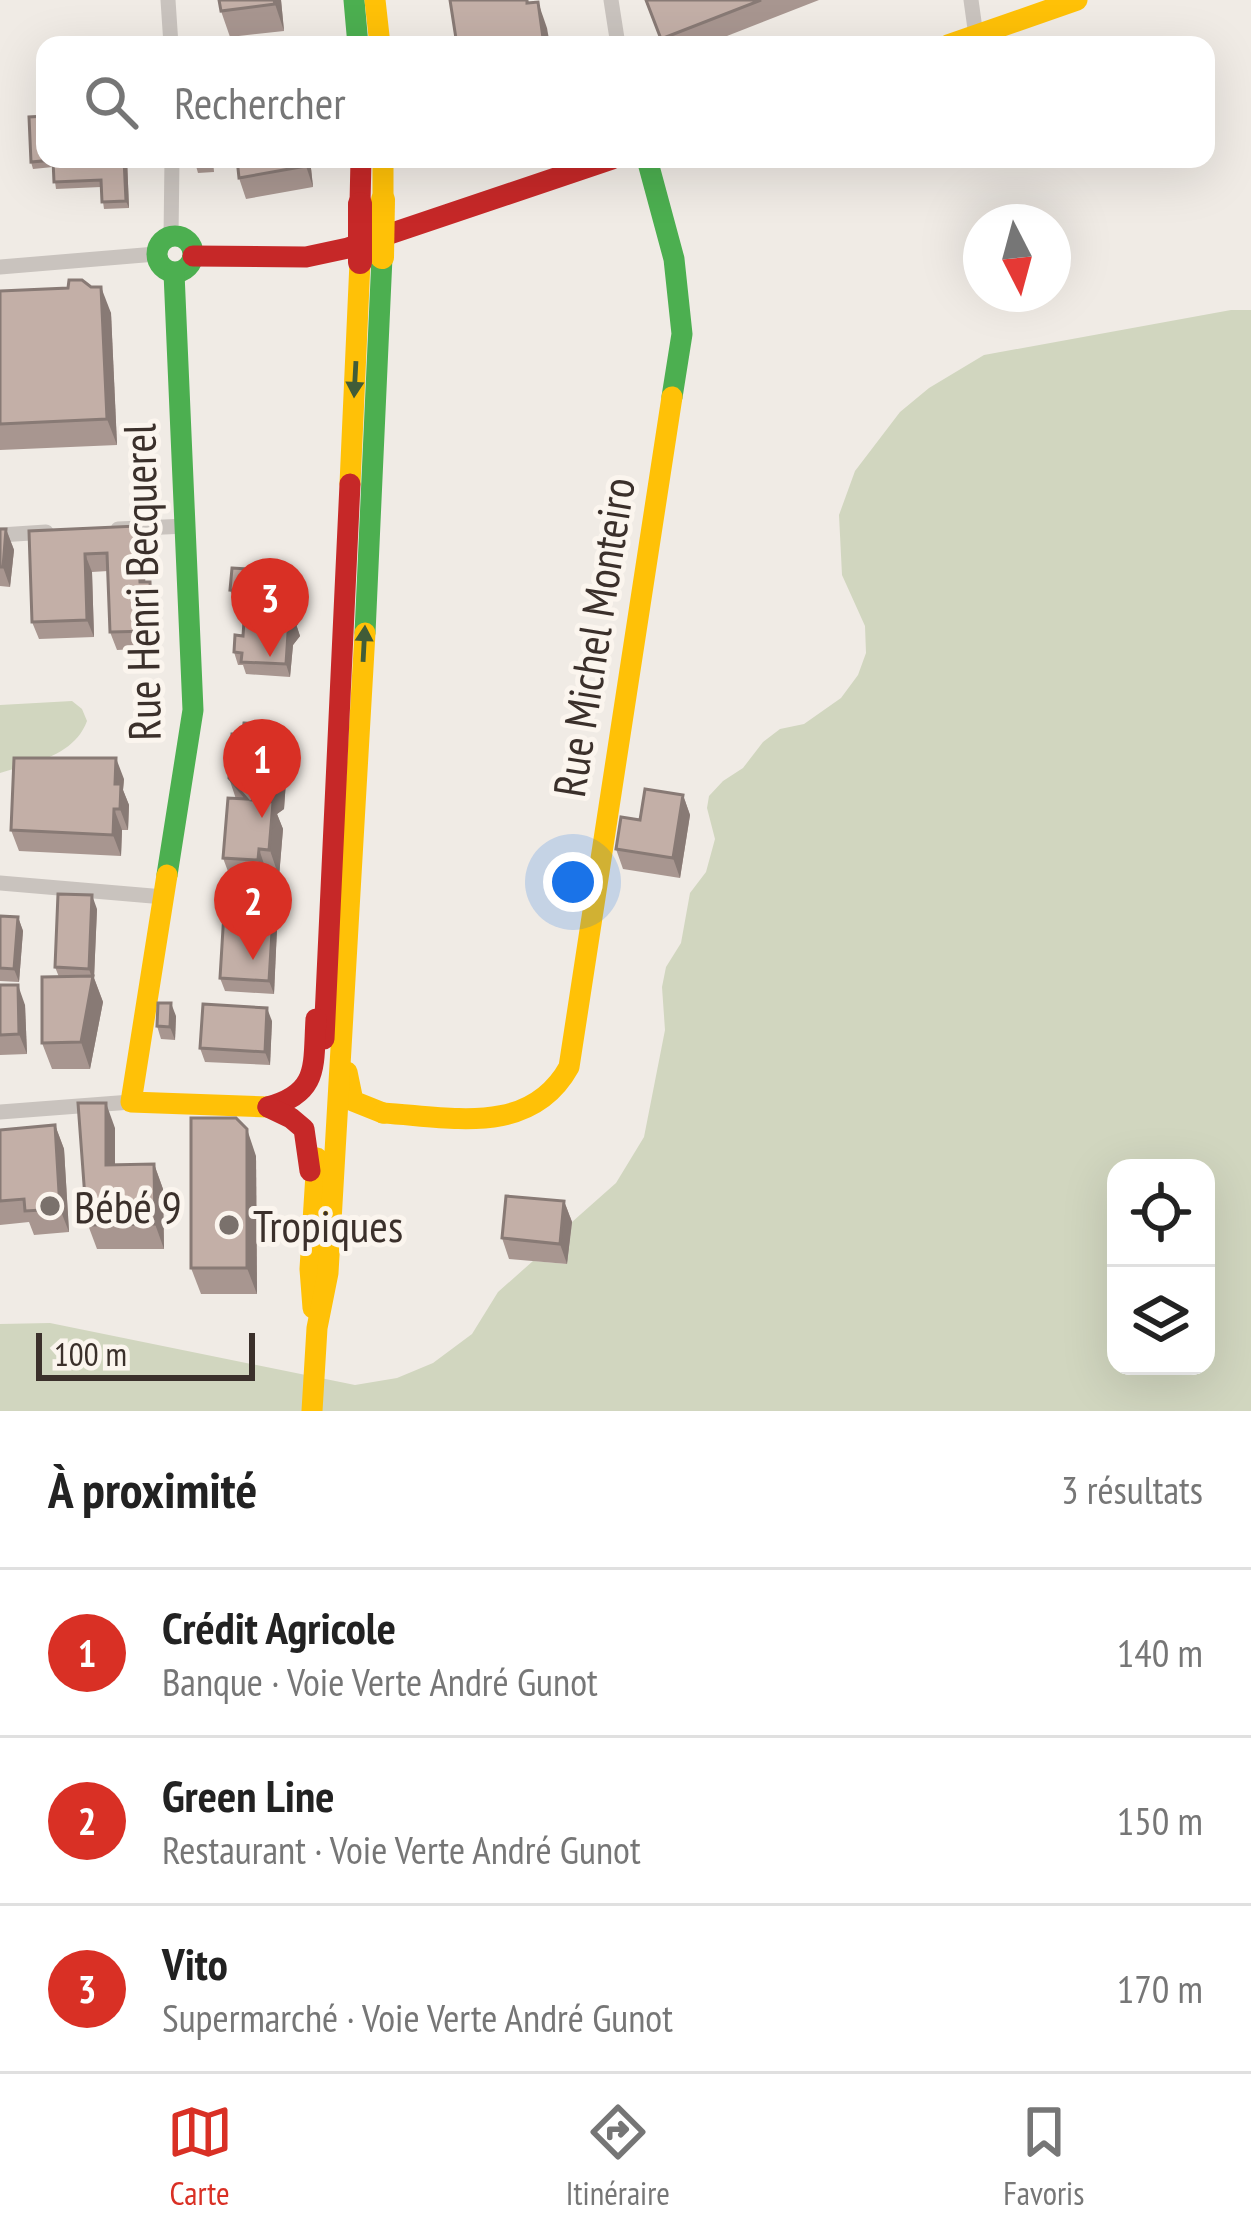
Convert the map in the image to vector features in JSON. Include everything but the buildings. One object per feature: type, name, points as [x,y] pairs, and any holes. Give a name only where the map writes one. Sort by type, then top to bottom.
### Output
[{"type":"street","points":[[168,0],[170,36]]},
{"type":"street","points":[[354,0],[357,36]]},
{"type":"street","points":[[375,0],[379,36]]},
{"type":"street","points":[[610,0],[616,36]]},
{"type":"street","points":[[971,0],[976,36],[1077,0]]},
{"type":"street","name":"Rue Henri Becquerel","points":[[130,1102],[193,710],[172,168]]},
{"type":"street","points":[[363,168],[372,202]]},
{"type":"street","points":[[312,1411],[317,1328],[310,1269],[323,1190],[370,545],[372,202],[381,168]]},
{"type":"street","points":[[0,267],[174,255],[284,258],[335,251],[585,168]]},
{"type":"street","name":"Rue Michel Monteiro","points":[[383,1113],[519,1114],[553,1096],[569,1067],[682,334],[676,273],[646,168]]},
{"type":"street","points":[[90,530],[187,526]]},
{"type":"street","points":[[0,535],[68,531]]},
{"type":"street","points":[[0,883],[164,897]]},
{"type":"street","points":[[336,967],[351,985],[348,1091],[359,1106],[383,1113]]},
{"type":"street","points":[[0,1112],[130,1102],[268,1107],[295,1100],[308,1086],[318,989],[336,967]]},
{"type":"street","points":[[268,1107],[305,1127],[323,1190]]},
{"type":"street","points":[[323,1190],[344,1132],[357,1120],[383,1113]]},
{"type":"green space","points":[[1251,310],[1251,1411],[0,1411],[0,1324],[50,1323],[355,1385],[397,1378],[433,1363],[472,1334],[498,1292],[533,1261],[567,1264],[572,1222],[616,1183],[644,1137],[665,1030],[662,987],[666,967],[681,943],[690,893],[706,872],[715,839],[707,808],[709,796],[743,768],[763,742],[780,729],[804,724],[841,698],[858,675],[866,653],[865,626],[842,575],[839,515],[855,471],[900,412],[984,355]]},
{"type":"green space","points":[[72,701],[87,721],[73,742],[51,756],[0,773],[0,705]]},
{"type":"traffic: fast","points":[[354,0],[357,36]]},
{"type":"traffic: fast","points":[[649,168],[674,259],[682,334],[672,397]]},
{"type":"traffic: fast","points":[[175,236],[188,241],[193,254],[188,267],[175,272],[162,267],[157,254],[162,241],[175,236]]},
{"type":"traffic: fast","points":[[365,633],[382,257]]},
{"type":"traffic: fast","points":[[167,875],[193,710],[174,273]]},
{"type":"traffic: slow","points":[[375,0],[379,36]]},
{"type":"traffic: slow","points":[[974,36],[1077,0]]},
{"type":"traffic: slow","points":[[383,168],[383,200]]},
{"type":"traffic: slow","points":[[382,257],[383,200]]},
{"type":"traffic: slow","points":[[350,484],[360,262]]},
{"type":"traffic: slow","points":[[383,1113],[461,1119],[511,1113],[553,1089],[569,1067],[672,397]]},
{"type":"traffic: slow","points":[[312,1411],[317,1328],[328,1273],[365,633]]},
{"type":"traffic: slow","points":[[167,875],[131,1102],[268,1107]]},
{"type":"traffic: slow","points":[[347,1072],[353,1101],[383,1113]]},
{"type":"traffic: slow","points":[[313,1308],[310,1269],[317,1158]]},
{"type":"traffic: jam","points":[[360,204],[361,168]]},
{"type":"traffic: jam","points":[[193,256],[306,257],[348,248],[585,168]]},
{"type":"traffic: jam","points":[[360,204],[360,262]]},
{"type":"traffic: jam","points":[[324,1039],[350,484]]},
{"type":"traffic: jam","points":[[268,1107],[297,1094],[305,1085],[313,1063],[316,1019]]},
{"type":"traffic: jam","points":[[268,1107],[304,1129],[310,1171]]},
{"type":"place","name":"Vito","points":[[270,657]]},
{"type":"place","name":"Crédit Agricole","points":[[262,818]]},
{"type":"place","name":"Green Line","points":[[253,960]]},
{"type":"place","name":"Bébé 9","points":[[50,1206]]},
{"type":"place","name":"Tropiques","points":[[229,1225]]}]
